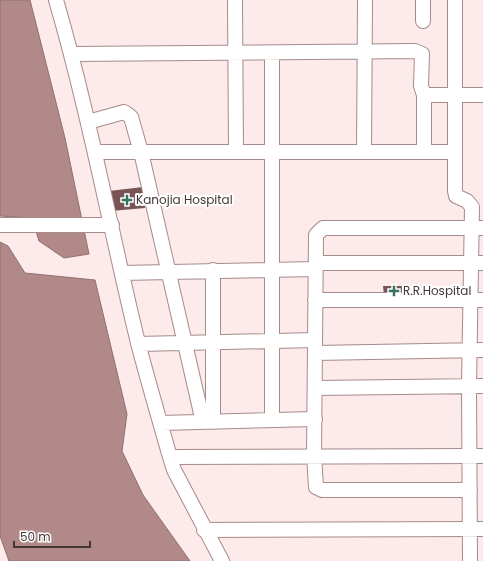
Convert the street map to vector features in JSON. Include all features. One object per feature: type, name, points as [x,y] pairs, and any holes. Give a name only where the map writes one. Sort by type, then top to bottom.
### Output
[{"type":"street","points":[[56,0],[72,54],[96,152],[138,344],[170,457],[174,470],[204,530],[222,561]]},
{"type":"street","points":[[235,0],[236,152]]},
{"type":"street","points":[[364,152],[366,51],[365,0]]},
{"type":"street","points":[[423,0],[423,21]]},
{"type":"street","points":[[455,0],[454,95],[456,196],[470,204],[472,207],[477,228],[477,456],[470,490],[476,529],[470,561]]},
{"type":"street","points":[[72,54],[366,51],[419,52],[423,60],[421,86],[424,95],[424,152]]},
{"type":"street","points":[[272,53],[272,420]]},
{"type":"street","points":[[424,95],[483,95]]},
{"type":"street","points":[[88,122],[120,113],[128,114],[131,117],[141,152],[185,341],[208,422]]},
{"type":"street","points":[[96,152],[455,152]]},
{"type":"street","points":[[0,225],[112,225]]},
{"type":"street","points":[[470,490],[322,490],[316,487],[314,455],[316,235],[323,228],[477,228]]},
{"type":"street","points":[[122,273],[271,269],[316,266],[477,263]]},
{"type":"street","points":[[208,422],[213,341],[213,270]]},
{"type":"street","points":[[316,300],[477,300]]},
{"type":"street","points":[[138,344],[185,341],[272,340],[315,347],[477,350]]},
{"type":"street","points":[[315,388],[476,386]]},
{"type":"street","points":[[160,423],[315,419]]},
{"type":"street","points":[[170,457],[314,455],[477,456]]},
{"type":"street","points":[[204,530],[476,529]]},
{"type":"shaded area","points":[[0,0],[30,0],[65,138],[89,254],[64,258],[39,241],[32,218],[0,216]]},
{"type":"shaded area","points":[[0,242],[8,246],[25,273],[95,280],[127,414],[122,451],[143,495],[190,561],[9,561],[0,536]]},
{"type":"building","points":[[143,187],[145,208],[111,211],[109,191]]},
{"type":"building","points":[[383,286],[402,286],[403,295],[384,295]]},
{"type":"place","name":"Kanojia Hospital","points":[[127,200]]},
{"type":"place","name":"R.R.Hospital","points":[[394,291]]}]
